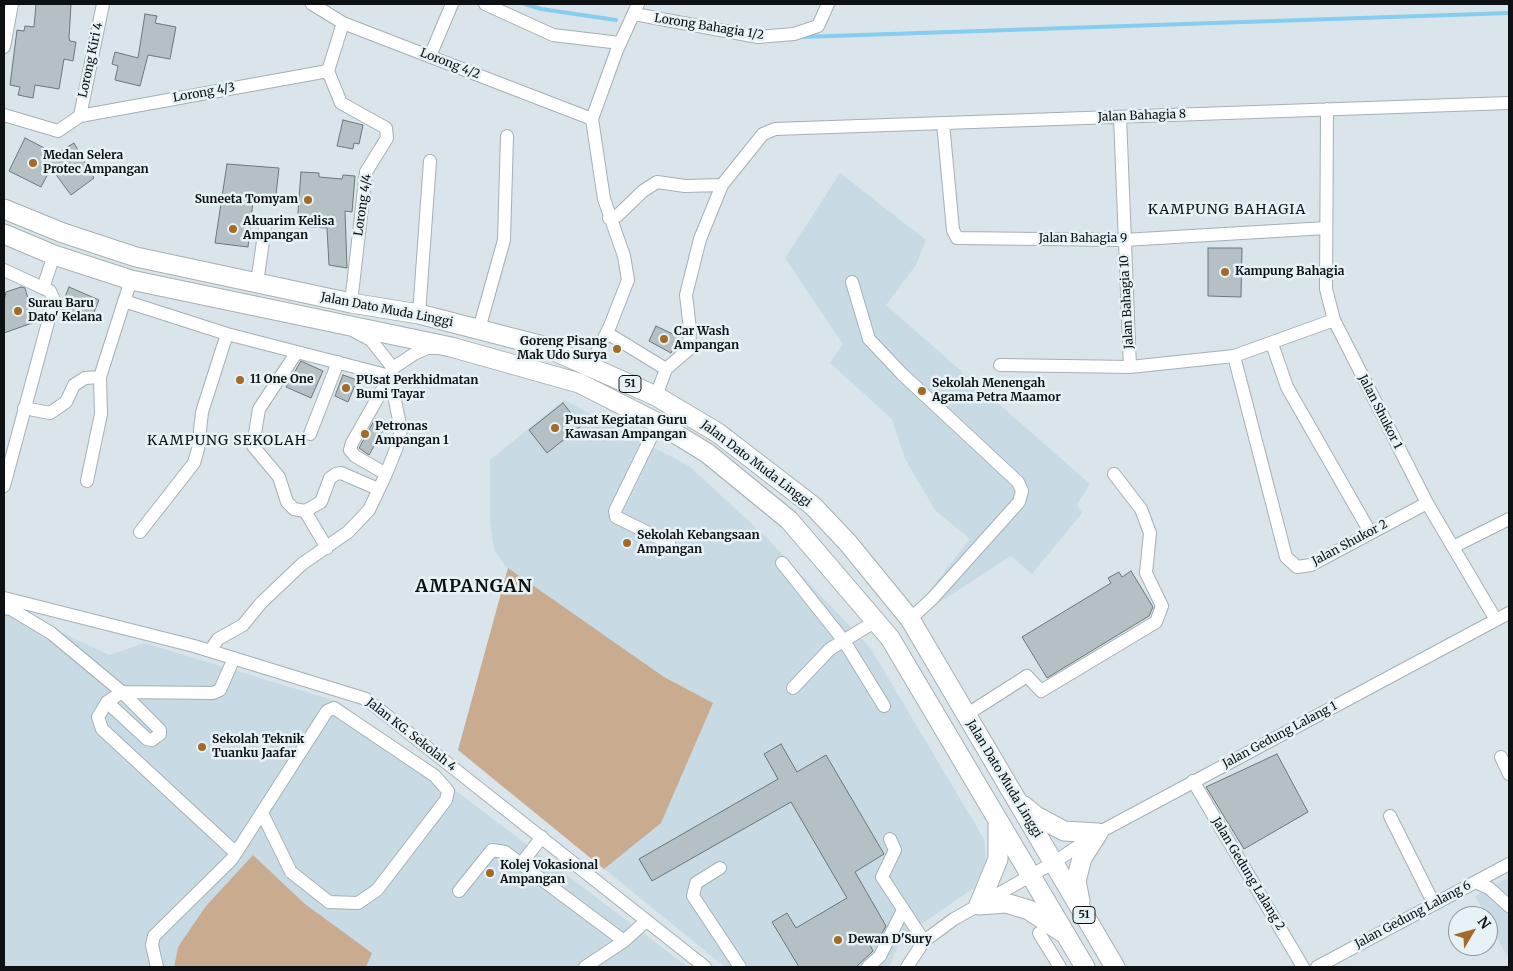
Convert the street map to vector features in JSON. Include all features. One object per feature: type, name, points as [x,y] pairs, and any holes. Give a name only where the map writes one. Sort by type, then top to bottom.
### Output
[{"type":"highway","name":"Jalan Dato Muda Linggi","points":[[4,209],[63,233],[136,257],[351,303],[419,314],[544,346],[656,396],[718,433],[813,506],[848,543],[910,619],[1054,862]]},
{"type":"highway","name":"Jalan Dato Muda Linggi","points":[[4,234],[54,255],[132,280],[451,347],[579,382],[658,423],[707,453],[789,520],[890,638],[1031,875]]},
{"type":"highway","points":[[1015,798],[1036,816],[1064,831],[1098,833],[1082,858],[1076,881],[1081,911]]},
{"type":"highway","points":[[998,819],[998,859],[978,905],[1006,902],[1029,910],[1067,936]]},
{"type":"highway","name":"51","points":[[1054,862],[1115,967]]},
{"type":"highway","name":"51","points":[[1031,875],[1085,967]]},
{"type":"street","points":[[4,47],[12,4]]},
{"type":"street","name":"Lorong Kiri 4","points":[[80,116],[103,4]]},
{"type":"street","name":"Lorong 4/2","points":[[312,4],[344,23],[592,119]]},
{"type":"street","points":[[430,56],[452,4]]},
{"type":"street","points":[[485,4],[553,35],[620,43]]},
{"type":"street","name":"Lorong Bahagia 1/2","points":[[636,9],[758,37],[794,34],[818,26],[828,4]]},
{"type":"street","points":[[590,366],[607,333],[628,280],[624,256],[609,218],[604,199],[592,119],[620,43],[636,9]]},
{"type":"street","points":[[328,71],[344,23]]},
{"type":"street","name":"Lorong 4/3","points":[[80,116],[328,71]]},
{"type":"street","name":"Lorong 4/4","points":[[328,71],[341,103],[386,128],[386,138],[366,172],[351,303]]},
{"type":"street","name":"Jalan Bahagia 8","points":[[722,185],[763,134],[775,129],[1509,103]]},
{"type":"street","name":"Jalan Shukor 1","points":[[1327,109],[1326,290],[1334,320],[1427,504]]},
{"type":"street","points":[[4,115],[58,131],[80,116]]},
{"type":"street","name":"Jalan Bahagia 10","points":[[1120,117],[1130,367]]},
{"type":"street","name":"Jalan Bahagia 9","points":[[943,123],[953,230],[957,238],[1124,240],[1326,228]]},
{"type":"street","points":[[479,329],[504,240],[507,136]]},
{"type":"street","points":[[419,314],[430,161]]},
{"type":"street","points":[[609,218],[617,216],[643,190],[657,182],[685,186],[722,185],[700,239],[686,295],[690,329],[689,350],[666,369],[656,396]]},
{"type":"street","points":[[257,283],[265,227]]},
{"type":"street","points":[[43,288],[54,255]]},
{"type":"street","points":[[4,270],[50,291],[54,300],[4,486]]},
{"type":"street","points":[[87,481],[101,414],[100,378],[132,280]]},
{"type":"street","points":[[852,282],[869,339],[902,374],[1018,482],[1022,491],[1019,502],[932,599],[910,619]]},
{"type":"street","points":[[124,301],[227,334],[338,362],[392,372]]},
{"type":"street","name":"Jalan Bahagia 10","points":[[1000,365],[1130,367],[1234,356],[1272,344],[1334,320]]},
{"type":"street","points":[[210,651],[218,639],[243,625],[261,603],[302,564],[348,532],[369,510],[386,474],[398,444],[401,430],[392,372],[371,340],[346,326]]},
{"type":"street","points":[[607,333],[666,369]]},
{"type":"street","points":[[140,532],[194,463],[198,450],[202,412],[227,334]]},
{"type":"street","points":[[1272,344],[1288,387],[1370,532]]},
{"type":"street","points":[[386,474],[355,456],[350,450],[352,443],[392,372],[427,348],[451,347]]},
{"type":"street","points":[[297,352],[259,409],[253,446],[279,477],[287,502],[294,509],[305,511],[321,502],[330,478],[336,474],[341,474],[378,490]]},
{"type":"street","name":"Jalan Shukor 2","points":[[1234,356],[1286,557],[1297,567],[1311,565],[1370,532],[1427,504]]},
{"type":"street","points":[[310,434],[338,362]]},
{"type":"street","points":[[24,408],[50,413],[66,402],[74,385],[85,378],[100,378]]},
{"type":"street","points":[[658,423],[615,512],[616,517],[669,543]]},
{"type":"street","points":[[966,715],[1027,676],[1041,691],[1156,622],[1162,606],[1146,573],[1150,533],[1141,508],[1114,474]]},
{"type":"street","points":[[1427,504],[1496,620]]},
{"type":"street","points":[[305,511],[327,548]]},
{"type":"street","points":[[1453,547],[1509,519]]},
{"type":"street","points":[[782,562],[844,641],[884,706]]},
{"type":"street","name":"Jalan KG. Sekolah 4","points":[[4,598],[210,651],[366,699],[705,967]]},
{"type":"street","points":[[4,608],[12,609],[51,633],[122,692],[160,730],[160,734],[152,740],[147,739],[107,702]]},
{"type":"street","name":"Jalan Gedung Lalang 1","points":[[924,941],[978,905],[1054,862],[1098,833],[1509,613]]},
{"type":"street","points":[[793,688],[830,650],[876,621]]},
{"type":"street","points":[[234,658],[220,690],[213,693],[122,692],[107,702],[98,717],[102,729],[236,853]]},
{"type":"street","points":[[157,967],[152,945],[154,936],[236,853],[327,711],[334,708],[435,776],[448,791],[446,800],[377,890],[358,903],[329,902],[291,872],[262,813]]},
{"type":"street","points":[[1500,757],[1509,774]]},
{"type":"street","name":"Jalan Gedung Lalang 2","points":[[1192,781],[1303,967]]},
{"type":"street","points":[[1390,816],[1434,904]]},
{"type":"street","points":[[521,864],[542,837]]},
{"type":"street","points":[[890,838],[895,850],[882,877],[924,941],[907,967]]},
{"type":"street","points":[[459,891],[492,850],[505,852],[624,941]]},
{"type":"street","name":"Jalan Gedung Lalang 6","points":[[1318,967],[1509,864]]},
{"type":"street","points":[[720,868],[696,883],[693,896],[740,967]]},
{"type":"street","points":[[1475,882],[1489,888],[1509,906]]},
{"type":"street","points":[[868,967],[880,956],[904,910]]},
{"type":"street","points":[[585,967],[624,941],[646,921]]},
{"type":"street","points":[[1039,933],[1060,967]]},
{"type":"shaded area","name":"Sekolah Menengah Agama Petra Maamor","points":[[840,173],[926,240],[916,265],[886,305],[1090,484],[1077,504],[1082,513],[1032,574],[1011,556],[927,610],[922,600],[970,539],[935,510],[905,459],[892,419],[830,363],[843,344],[785,258]]},
{"type":"shaded area","points":[[564,400],[689,466],[765,536],[871,649],[984,839],[986,861],[974,888],[901,938],[889,967],[725,967],[458,750],[508,569],[494,550],[490,521],[490,460]]},
{"type":"shaded area","points":[[508,568],[664,677],[713,703],[661,823],[604,869],[458,750]]},
{"type":"shaded area","name":"Sekolah Teknik Tuanku Jaafar","points":[[4,605],[109,655],[145,643],[339,702],[688,967],[366,967],[371,953],[305,904],[253,855],[178,947],[174,967],[4,967]]},
{"type":"shaded area","points":[[253,855],[305,904],[372,953],[366,967],[174,967],[178,947],[206,906]]},
{"type":"shaded area","points":[[1509,877],[1509,960],[1498,940],[1498,906],[1480,906],[1475,896]]},
{"type":"building","points":[[36,4],[71,4],[69,38],[70,41],[76,42],[73,61],[64,59],[59,89],[35,85],[33,98],[18,95],[20,87],[10,85],[17,30],[24,31],[25,26],[34,27]]},
{"type":"building","points":[[145,14],[157,16],[155,23],[176,27],[170,59],[148,55],[140,86],[115,80],[118,66],[112,64],[115,52],[138,58]]},
{"type":"building","points":[[343,120],[363,125],[359,144],[354,143],[353,149],[337,146]]},
{"type":"building","points":[[25,138],[56,154],[74,143],[94,178],[71,195],[51,168],[41,187],[9,171]]},
{"type":"building","points":[[227,164],[279,168],[275,203],[253,201],[248,247],[215,243]]},
{"type":"building","points":[[301,172],[319,173],[319,177],[342,179],[343,175],[355,176],[352,212],[345,211],[347,268],[329,265],[327,228],[297,226]]},
{"type":"building","name":"Kampung Bahagia","points":[[1208,248],[1242,248],[1241,297],[1208,296]]},
{"type":"building","name":"Surau Baru Dato' Kelana","points":[[21,287],[25,288],[35,322],[4,333],[4,300],[6,292]]},
{"type":"building","points":[[69,287],[99,300],[90,322],[60,309]]},
{"type":"building","name":"Car Wash Ampangan","points":[[656,326],[679,337],[671,353],[649,341]]},
{"type":"building","points":[[301,361],[323,371],[311,398],[286,387]]},
{"type":"building","name":"PUsat Perkhidmatan Bumi Tayar","points":[[343,375],[357,380],[348,402],[335,396]]},
{"type":"building","name":"Pusat Kegiatan Guru Kawasan Ampangan","points":[[563,403],[581,426],[547,453],[529,430]]},
{"type":"building","points":[[375,419],[386,425],[369,455],[359,448]]},
{"type":"building","points":[[1131,571],[1153,607],[1149,616],[1047,678],[1022,637],[1111,583],[1108,578],[1119,572],[1122,577]]},
{"type":"building","points":[[781,744],[797,772],[826,755],[884,854],[855,872],[886,926],[881,935],[869,943],[873,951],[856,967],[799,967],[772,922],[787,913],[796,928],[847,898],[791,802],[652,881],[639,859],[778,779],[764,754]]},
{"type":"building","points":[[1277,754],[1308,812],[1244,849],[1206,787]]},
{"type":"waterway","points":[[525,4],[541,9],[616,20]]},
{"type":"waterway","points":[[802,37],[1509,13]]},
{"type":"place","name":"Medan Selera Protec Ampangan","points":[[33,163]]},
{"type":"place","name":"Suneeta Tomyam","points":[[308,200]]},
{"type":"place","name":"Akuarim Kelisa Ampangan","points":[[233,229]]},
{"type":"place","name":"Kampung Bahagia","points":[[1225,272]]},
{"type":"place","name":"Surau Baru Dato' Kelana","points":[[18,311]]},
{"type":"place","name":"Car Wash Ampangan","points":[[664,339]]},
{"type":"place","name":"Goreng Pisang Mak Udo Surya","points":[[617,349]]},
{"type":"place","name":"11 One One","points":[[240,380]]},
{"type":"place","name":"PUsat Perkhidmatan Bumi Tayar","points":[[346,388]]},
{"type":"place","name":"Sekolah Menengah Agama Petra Maamor","points":[[922,391]]},
{"type":"place","name":"Pusat Kegiatan Guru Kawasan Ampangan","points":[[555,428]]},
{"type":"place","name":"Petronas Ampangan 1","points":[[365,434]]},
{"type":"place","name":"Sekolah Kebangsaan Ampangan","points":[[627,543]]},
{"type":"place","name":"Sekolah Teknik Tuanku Jaafar","points":[[202,747]]},
{"type":"place","name":"Kolej Vokasional Ampangan","points":[[490,873]]},
{"type":"place","name":"Dewan D'Sury","points":[[838,940]]},
{"type":"district","name":"KAMPUNG BAHAGIA","points":[[1227,210]]},
{"type":"district","name":"KAMPUNG SEKOLAH","points":[[227,441]]},
{"type":"district","name":"AMPANGAN","points":[[474,587]]}]
